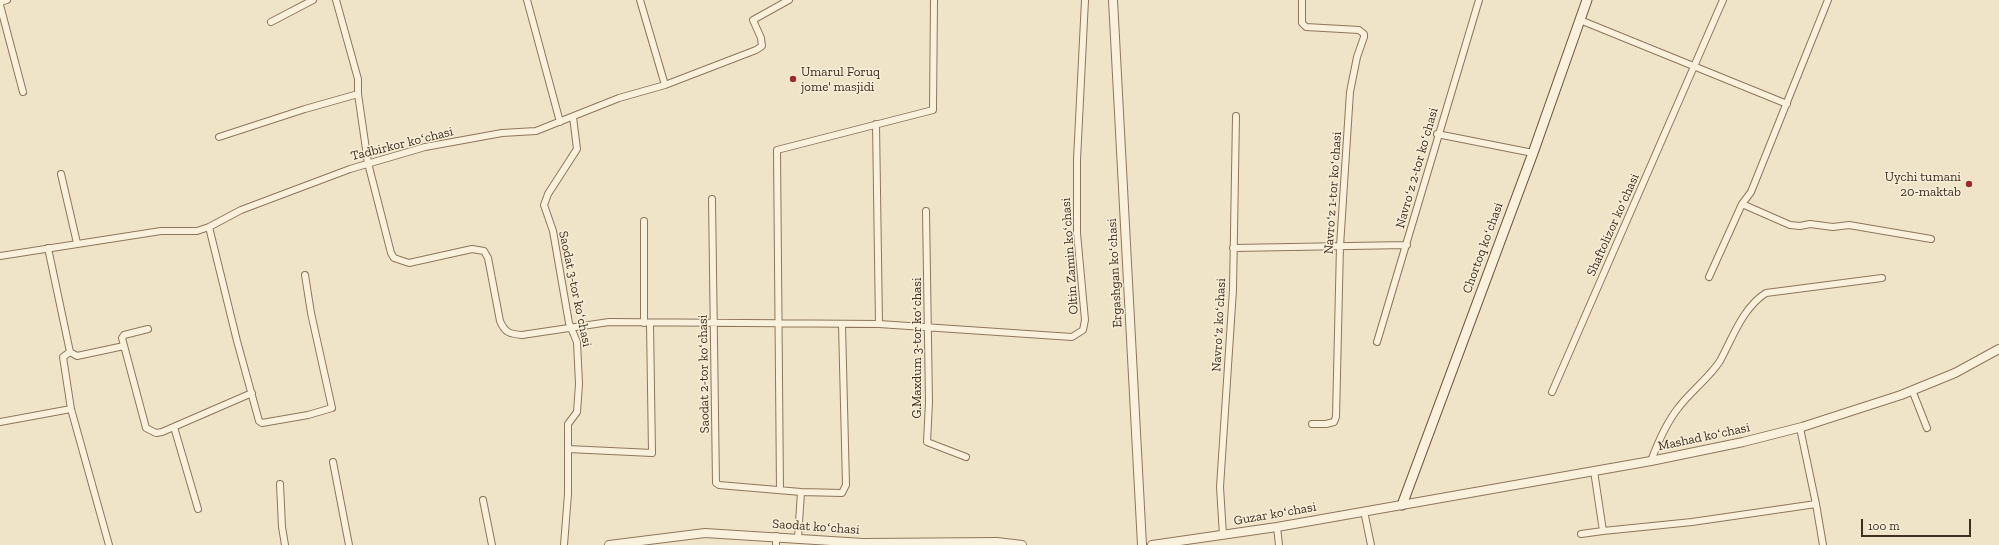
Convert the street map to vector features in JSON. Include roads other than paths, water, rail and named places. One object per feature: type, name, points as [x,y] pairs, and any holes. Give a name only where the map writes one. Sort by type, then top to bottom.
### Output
[{"type":"main road","name":"Chortoq koʻchasi","points":[[1402,505],[1587,0]]},
{"type":"street","points":[[7,0],[0,3],[23,92]]},
{"type":"street","points":[[271,22],[313,0]]},
{"type":"street","points":[[336,0],[350,45],[358,79],[358,94],[368,164],[391,253],[394,258],[409,262],[472,249],[484,251],[488,258],[500,321],[504,330],[511,334],[522,336],[609,322],[779,325],[878,324],[929,327]]},
{"type":"street","points":[[527,0],[560,122]]},
{"type":"street","points":[[640,0],[665,85]]},
{"type":"street","name":"Tadbirkor koʻchasi","points":[[0,256],[161,231],[187,232],[209,227],[241,210],[350,168],[425,147],[502,133],[536,132],[619,98],[665,85],[762,46],[761,38],[753,20],[789,0]]},
{"type":"street","points":[[842,325],[846,485],[842,492],[801,492],[780,490],[777,150],[933,110],[934,0]]},
{"type":"street","name":"Oltin Zamin koʻchasi","points":[[929,327],[1072,337],[1083,330],[1085,320],[1077,233],[1076,160],[1085,0]]},
{"type":"street","name":"Ergashgan koʻchasi","points":[[1113,0],[1142,545]]},
{"type":"street","name":"Navroʻz 1-tor koʻchasi","points":[[1302,0],[1302,23],[1306,27],[1359,30],[1364,34],[1350,92],[1340,246],[1336,417],[1334,422],[1326,424],[1312,424]]},
{"type":"street","name":"Navroʻz 2-tor koʻchasi","points":[[1377,342],[1407,245],[1437,134],[1479,0]]},
{"type":"street","name":"Shaftolizor koʻchasi","points":[[1552,392],[1695,66],[1722,0]]},
{"type":"street","points":[[1709,277],[1742,204],[1751,192],[1828,0]]},
{"type":"street","points":[[1580,20],[1787,104]]},
{"type":"street","points":[[219,137],[305,109],[358,94]]},
{"type":"street","name":"Navroʻz koʻchasi","points":[[1223,535],[1220,487],[1233,298],[1236,116]]},
{"type":"street","name":"Saodat 3-tor koʻchasi","points":[[564,545],[568,424],[577,412],[579,384],[577,342],[571,328],[562,289],[553,231],[544,204],[548,194],[578,149],[573,117]]},
{"type":"street","points":[[876,124],[878,324]]},
{"type":"street","points":[[1437,134],[1532,153]]},
{"type":"street","points":[[61,174],[77,243]]},
{"type":"street","name":"Saodat 2-tor koʻchasi","points":[[712,199],[716,483],[722,486],[780,490]]},
{"type":"street","points":[[1742,204],[1790,224],[1800,226],[1810,224],[1833,227],[1849,225],[1931,239]]},
{"type":"street","name":"G.Maxdum 3-tor koʻchasi","points":[[926,211],[929,327],[927,442],[966,456]]},
{"type":"street","points":[[568,449],[652,453],[644,221]]},
{"type":"street","points":[[209,227],[237,341],[259,421],[262,423],[308,415],[332,408],[304,275]]},
{"type":"street","points":[[1233,248],[1407,245]]},
{"type":"street","points":[[48,248],[70,352],[72,355],[77,356],[124,346]]},
{"type":"street","points":[[1651,461],[1662,432],[1678,407],[1719,361],[1737,327],[1760,296],[1766,293],[1882,278]]},
{"type":"street","points":[[148,329],[122,336],[146,428],[156,433],[174,427],[252,393]]},
{"type":"street","name":"Mashad koʻchasi","points":[[1402,505],[1651,461],[1743,442],[1800,428],[1912,390],[1955,373],[1999,349]]},
{"type":"street","points":[[70,352],[63,357],[71,409],[109,545]]},
{"type":"street","points":[[1912,390],[1927,428]]},
{"type":"street","points":[[0,422],[71,409]]},
{"type":"street","points":[[174,427],[198,509]]},
{"type":"street","points":[[1800,428],[1823,545]]},
{"type":"street","points":[[333,462],[349,545]]},
{"type":"street","points":[[1594,471],[1602,531]]},
{"type":"street","points":[[280,484],[282,528],[285,545]]},
{"type":"street","points":[[798,538],[801,492]]},
{"type":"street","points":[[483,500],[492,545]]},
{"type":"street","points":[[1581,534],[1692,522],[1816,504]]},
{"type":"street","name":"Guzar koʻchasi","points":[[1152,545],[1277,527],[1402,505]]},
{"type":"street","points":[[1364,511],[1371,545]]},
{"type":"street","points":[[1277,527],[1279,545]]},
{"type":"street","name":"Saodat koʻchasi","points":[[609,545],[635,543],[705,533],[776,541],[798,538],[863,543],[997,542],[1022,545]]},
{"type":"place","name":"Umarul Foruq jome' masjidi","points":[[793,79]]},
{"type":"place","name":"Uychi tumani 20-maktab","points":[[1969,184]]}]
